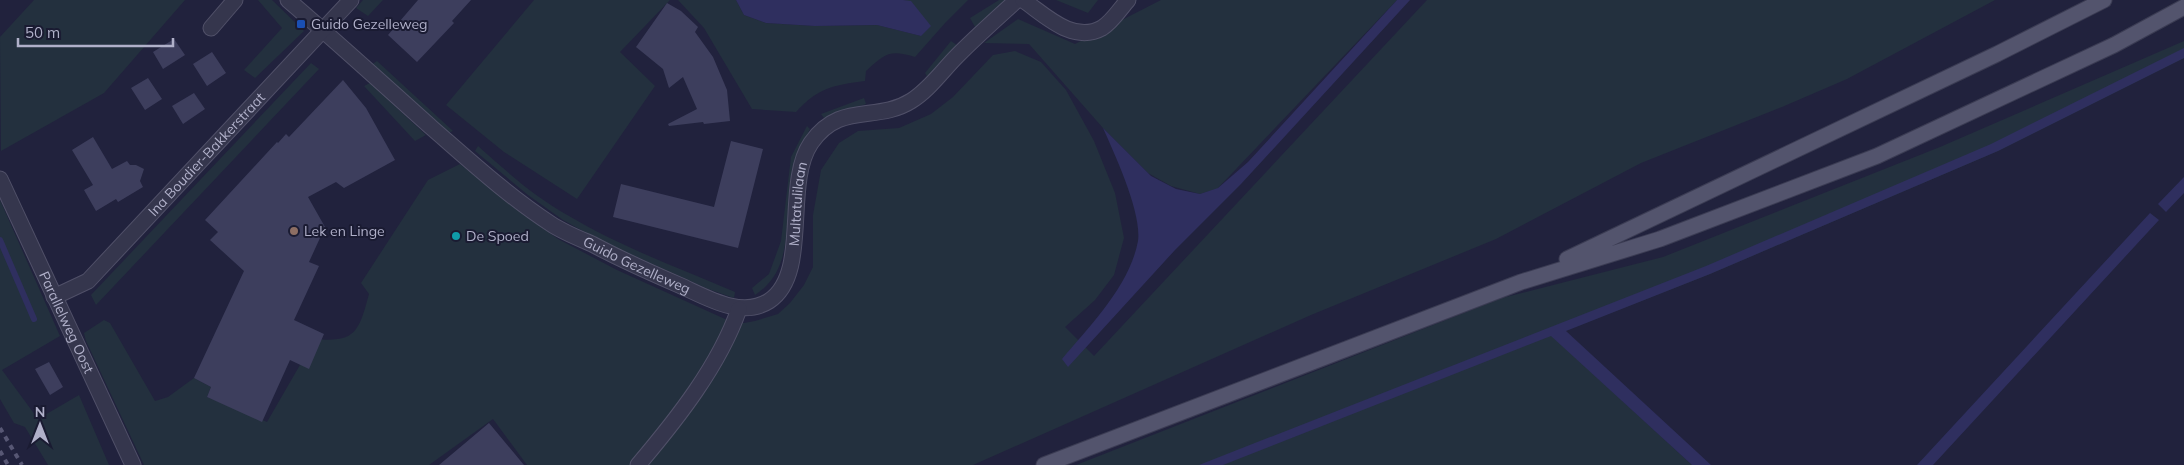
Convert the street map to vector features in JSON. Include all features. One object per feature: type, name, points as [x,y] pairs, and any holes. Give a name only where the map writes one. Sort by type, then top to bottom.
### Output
[{"type":"main road","points":[[1521,282],[1997,54],[2104,0]]},
{"type":"main road","points":[[1044,465],[1521,282],[1660,238],[1877,156],[2114,45],[2184,7]]},
{"type":"street","points":[[211,28],[235,0]]},
{"type":"street","name":"Guido Gezelleweg","points":[[288,0],[457,150],[509,193],[553,225],[637,267],[718,302],[739,308]]},
{"type":"street","name":"Ina Boudier-Bakkerstraat","points":[[54,297],[88,281],[351,0]]},
{"type":"street","name":"Multatulilaan","points":[[739,308],[761,306],[773,299],[782,286],[793,258],[798,174],[802,159],[812,141],[834,121],[845,116],[888,110],[909,103],[925,90],[957,56],[1017,0]]},
{"type":"street","points":[[1023,0],[1066,30],[1080,32],[1092,32],[1103,27],[1128,0]]},
{"type":"street","name":"Parallelweg Oost","points":[[0,179],[133,465]]},
{"type":"street","points":[[638,465],[659,440],[704,376],[732,327],[739,308]]},
{"type":"shaded area","points":[[34,0],[185,0],[104,93],[1,151],[0,37]]},
{"type":"shaded area","points":[[258,0],[272,0],[304,31],[255,78],[244,70],[282,28]]},
{"type":"shaded area","points":[[363,0],[383,0],[368,16],[356,8]]},
{"type":"shaded area","points":[[534,0],[670,0],[620,52],[655,86],[577,199],[504,152],[446,105]]},
{"type":"shaded area","points":[[678,0],[736,0],[744,15],[766,23],[815,26],[877,25],[921,36],[911,2],[903,0],[968,0],[915,57],[893,53],[883,57],[866,71],[865,81],[827,89],[812,98],[796,112],[752,109],[704,28]]},
{"type":"shaded area","points":[[736,0],[911,1],[931,26],[921,36],[877,25],[815,26],[766,23],[744,15]]},
{"type":"shaded area","points":[[999,0],[1008,0],[975,27],[970,18]]},
{"type":"shaded area","points":[[1056,0],[1098,0],[1088,13]]},
{"type":"shaded area","points":[[1161,0],[1397,0],[1217,189],[1200,194],[1171,186],[1148,173],[1103,128],[1029,44],[984,43],[1018,19],[1075,44]]},
{"type":"shaded area","points":[[1397,0],[1410,0],[1241,184],[1175,250],[1068,367],[1062,359],[1108,304],[1118,289],[1134,257],[1138,241],[1136,215],[1132,200],[1103,128],[1151,176],[1176,189],[1200,194],[1218,188],[1248,162]]},
{"type":"shaded area","points":[[1427,0],[1995,0],[1847,79],[1641,163],[1496,239],[1311,315],[973,465],[527,465],[493,419],[429,465],[144,465],[86,341],[84,333],[104,320],[110,323],[155,401],[168,397],[194,378],[211,387],[207,397],[267,422],[315,339],[339,339],[354,332],[358,326],[369,294],[361,283],[428,180],[460,164],[558,239],[617,270],[725,319],[744,323],[778,314],[790,303],[804,285],[813,267],[813,215],[821,170],[839,143],[858,131],[899,128],[931,114],[953,97],[993,55],[1015,51],[1041,62],[1066,90],[1094,141],[1115,193],[1124,238],[1114,275],[1095,300],[1065,327],[1094,356]]},
{"type":"shaded area","points":[[951,41],[958,46],[928,78],[925,73]]},
{"type":"shaded area","points":[[2184,41],[2184,58],[1998,151],[1710,274],[1552,336],[1692,465],[1076,465],[1502,298],[1663,257],[1940,147]]},
{"type":"shaded area","points":[[2184,48],[2184,58],[1998,151],[1710,274],[1566,331],[1711,465],[1692,465],[1551,336],[1223,465],[1199,465],[1706,266],[1991,144]]},
{"type":"shaded area","points":[[377,61],[453,131],[448,133],[371,65]]},
{"type":"shaded area","points":[[311,63],[319,69],[96,305],[91,295]]},
{"type":"shaded area","points":[[370,83],[426,135],[415,141],[364,86]]},
{"type":"shaded area","points":[[864,98],[866,104],[824,118],[821,114]]},
{"type":"shaded area","points":[[807,126],[810,129],[797,153],[791,175],[787,232],[779,267],[770,282],[755,295],[752,288],[769,274],[781,241],[791,157]]},
{"type":"shaded area","points":[[478,146],[522,184],[557,209],[630,247],[735,292],[734,298],[708,289],[601,241],[563,220],[528,195],[475,151]]},
{"type":"shaded area","points":[[2184,177],[2184,193],[2166,212],[2158,204]]},
{"type":"shaded area","points":[[0,200],[60,336],[2,370],[38,419],[79,395],[109,465],[48,465],[25,427],[14,423],[0,399]]},
{"type":"shaded area","points":[[2150,213],[2159,220],[1933,465],[1917,465]]},
{"type":"building","points":[[418,0],[471,0],[452,21],[454,23],[417,62],[388,35]]},
{"type":"building","points":[[667,3],[681,11],[698,27],[695,32],[713,57],[727,90],[730,121],[669,126],[668,124],[697,109],[683,77],[669,88],[663,69],[636,47]]},
{"type":"building","points":[[174,39],[185,55],[163,69],[153,52]]},
{"type":"building","points":[[212,52],[226,73],[207,86],[193,64]]},
{"type":"building","points":[[148,78],[162,99],[145,110],[131,88]]},
{"type":"building","points":[[343,80],[366,108],[395,160],[344,188],[336,182],[308,197],[325,227],[309,262],[319,266],[294,320],[324,334],[309,369],[290,360],[262,422],[207,397],[211,387],[194,378],[244,271],[210,240],[218,232],[205,220],[277,142],[286,134],[289,137]]},
{"type":"building","points":[[194,93],[205,109],[183,124],[172,106]]},
{"type":"building","points":[[93,137],[112,169],[127,161],[130,165],[136,165],[144,169],[140,181],[143,187],[118,202],[116,199],[96,211],[84,190],[93,185],[72,150]]},
{"type":"building","points":[[731,141],[763,149],[738,248],[613,217],[621,184],[714,207]]},
{"type":"building","points":[[49,362],[63,387],[50,395],[35,369]]},
{"type":"building","points":[[489,423],[524,465],[439,465]]},
{"type":"waterway","points":[[0,240],[34,319]]},
{"type":"railway","points":[[0,428],[22,465]]},
{"type":"railway","points":[[0,451],[8,465]]},
{"type":"place","name":"Guido Gezelleweg","points":[[301,24]]},
{"type":"place","name":"Lek en Linge","points":[[294,231]]},
{"type":"place","name":"De Spoed","points":[[456,236]]}]
